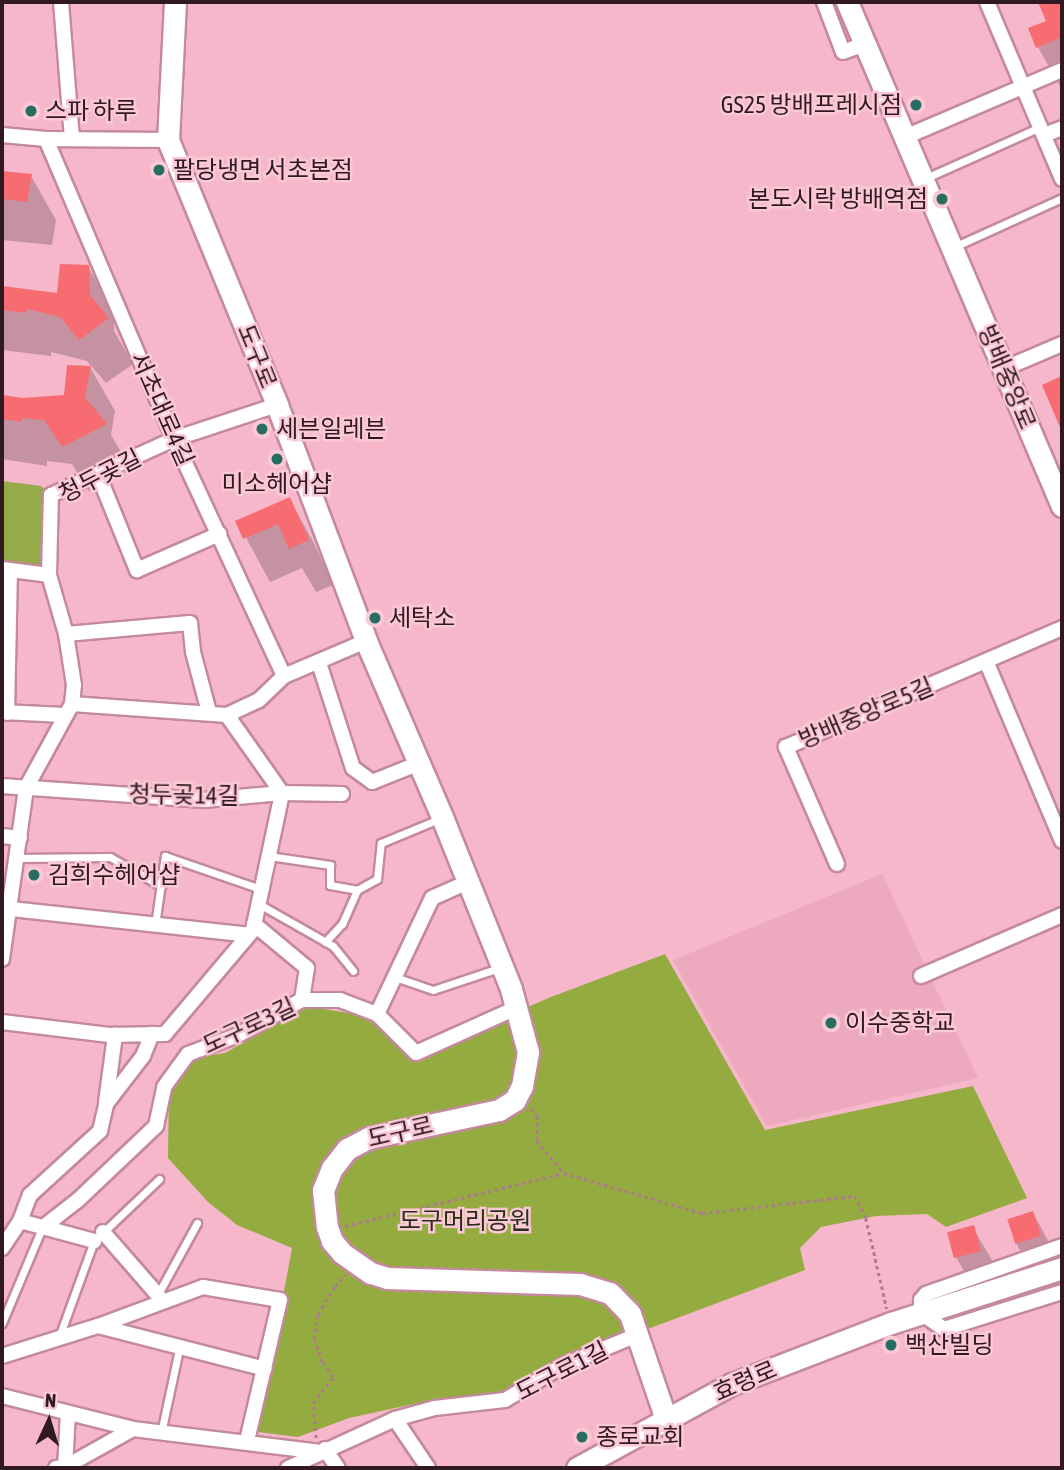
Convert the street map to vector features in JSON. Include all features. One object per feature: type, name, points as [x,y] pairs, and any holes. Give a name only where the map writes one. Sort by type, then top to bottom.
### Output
[{"type":"street","points":[[61,2],[72,139]]},
{"type":"street","name":"도구로","points":[[175,2],[168,140],[277,405],[366,640],[442,817],[502,967],[528,1052],[527,1071],[515,1100],[499,1110],[368,1138],[347,1149],[332,1168],[323,1190],[324,1214],[329,1232],[342,1253],[356,1264],[387,1278],[596,1287],[621,1301],[630,1314],[666,1419]]},
{"type":"street","points":[[824,2],[843,52],[865,44]]},
{"type":"street","name":"방배중앙로","points":[[847,2],[1062,506]]},
{"type":"street","points":[[987,2],[1062,179]]},
{"type":"street","points":[[905,137],[1062,70]]},
{"type":"street","points":[[1042,131],[1062,128]]},
{"type":"street","points":[[2,135],[46,139],[168,140]]},
{"type":"street","name":"서초대로4길","points":[[46,139],[174,439],[284,676]]},
{"type":"street","points":[[1003,369],[1062,344]]},
{"type":"street","name":"청두곶길","points":[[2,959],[5,908],[17,858],[26,788],[68,710],[74,685],[66,634],[49,575],[51,495],[174,439],[277,405]]},
{"type":"street","points":[[98,474],[137,570],[219,534]]},
{"type":"street","points":[[49,575],[6,570],[4,713],[68,710],[209,712],[227,715],[259,700],[284,676],[319,663],[366,640]]},
{"type":"street","points":[[66,634],[190,623],[192,652],[209,712]]},
{"type":"street","name":"방배중앙로5길","points":[[837,864],[786,747],[1062,628]]},
{"type":"street","points":[[986,661],[1062,841]]},
{"type":"street","points":[[319,663],[353,768],[372,782],[417,764]]},
{"type":"street","points":[[2,1022],[115,1035],[165,1034],[252,930],[282,793],[227,715]]},
{"type":"street","name":"청두곶14길","points":[[2,786],[204,800],[282,793],[342,794]]},
{"type":"street","points":[[2,836],[20,838]]},
{"type":"street","points":[[377,1014],[432,898],[468,882]]},
{"type":"street","points":[[5,908],[155,925],[252,930],[307,968],[302,1000]]},
{"type":"street","points":[[921,976],[1062,915]]},
{"type":"street","name":"도구로3길","points":[[42,1228],[156,1126],[164,1087],[188,1054],[239,1035],[302,1000],[340,1000],[377,1014],[416,1053],[516,1009]]},
{"type":"street","points":[[106,1104],[144,1056],[152,1034]]},
{"type":"street","points":[[2,1248],[20,1221],[30,1195],[100,1131],[115,1035]]},
{"type":"street","points":[[20,1221],[42,1228],[98,1237],[156,1300]]},
{"type":"street","points":[[1062,1246],[926,1294],[921,1300],[921,1313],[944,1329],[1062,1292]]},
{"type":"street","name":"효령로","points":[[577,1468],[732,1384],[891,1323],[1062,1268]]},
{"type":"street","points":[[2,1356],[98,1326],[156,1300],[204,1287],[280,1300],[247,1441]]},
{"type":"street","points":[[98,1326],[265,1369]]},
{"type":"street","name":"도구로1길","points":[[288,1468],[322,1450],[395,1419],[435,1408],[505,1400],[564,1365],[637,1335]]},
{"type":"street","points":[[2,1396],[133,1429],[322,1450],[338,1468]]},
{"type":"street","points":[[62,1468],[68,1413]]},
{"type":"street","points":[[395,1419],[428,1468]]},
{"type":"street","points":[[62,1468],[133,1429]]},
{"type":"lane","points":[[922,179],[1042,131]]},
{"type":"lane","points":[[952,248],[1062,198]]},
{"type":"lane","points":[[325,942],[342,924],[357,890],[377,879],[381,843],[442,817]]},
{"type":"lane","points":[[155,925],[165,856],[261,897],[325,942],[354,971]]},
{"type":"lane","points":[[269,856],[330,865],[330,885],[357,890]]},
{"type":"lane","points":[[17,858],[110,857],[161,886]]},
{"type":"lane","points":[[394,977],[433,990],[502,967]]},
{"type":"lane","points":[[58,1337],[98,1237],[159,1179]]},
{"type":"lane","points":[[156,1300],[197,1223]]},
{"type":"lane","points":[[2,1323],[42,1228]]},
{"type":"lane","points":[[161,1433],[179,1349]]},
{"type":"path","points":[[518,1093],[537,1116],[537,1141],[564,1173]]},
{"type":"path","points":[[329,1232],[359,1221],[564,1173],[702,1213],[855,1196],[866,1218],[891,1323]]},
{"type":"path","points":[[322,1450],[313,1403],[333,1377],[323,1362],[314,1339],[318,1314],[335,1286],[356,1264]]},
{"type":"shaded area","name":"이수중학교","points":[[882,874],[978,1078],[767,1126],[673,960]]},
{"type":"green space","points":[[2,481],[41,486],[51,495],[47,571],[2,563]]},
{"type":"green space","name":"도구머리공원","points":[[665,954],[765,1130],[973,1086],[1027,1198],[946,1227],[927,1214],[876,1216],[821,1227],[800,1248],[805,1270],[573,1357],[513,1395],[423,1402],[349,1418],[298,1437],[258,1432],[292,1248],[237,1225],[208,1202],[168,1158],[169,1086],[188,1059],[225,1053],[308,1006],[370,1017],[414,1056],[551,997]]},
{"type":"building","points":[[1038,2],[1062,2],[1062,37],[1036,48],[1028,28],[1046,21]]},
{"type":"building","points":[[2,171],[32,174],[27,202],[2,199]]},
{"type":"building","points":[[60,264],[89,265],[90,295],[109,318],[79,340],[60,317],[27,309],[26,313],[2,310],[2,286],[57,293]]},
{"type":"building","points":[[67,365],[91,366],[85,397],[107,424],[62,447],[44,420],[22,418],[22,422],[2,419],[2,395],[23,398],[64,395]]},
{"type":"building","points":[[1062,376],[1062,432],[1042,385]]},
{"type":"building","points":[[290,497],[309,540],[289,549],[278,524],[243,539],[235,521]]},
{"type":"building","points":[[1033,1211],[1041,1236],[1015,1244],[1007,1219]]},
{"type":"building","points":[[974,1225],[981,1251],[954,1258],[947,1232]]},
{"type":"place","name":"GS25 방배프레시점","points":[[916,105]]},
{"type":"place","name":"스파 하루","points":[[31,111]]},
{"type":"place","name":"팔당냉면 서초본점","points":[[159,170]]},
{"type":"place","name":"본도시락 방배역점","points":[[942,199]]},
{"type":"place","name":"세븐일레븐","points":[[262,429]]},
{"type":"place","name":"미소헤어샵","points":[[277,459]]},
{"type":"place","name":"세탁소","points":[[375,618]]},
{"type":"place","name":"김희수헤어샵","points":[[34,875]]},
{"type":"place","name":"이수중학교","points":[[831,1023]]},
{"type":"place","name":"백산빌딩","points":[[891,1345]]},
{"type":"place","name":"종로교회","points":[[582,1437]]}]
